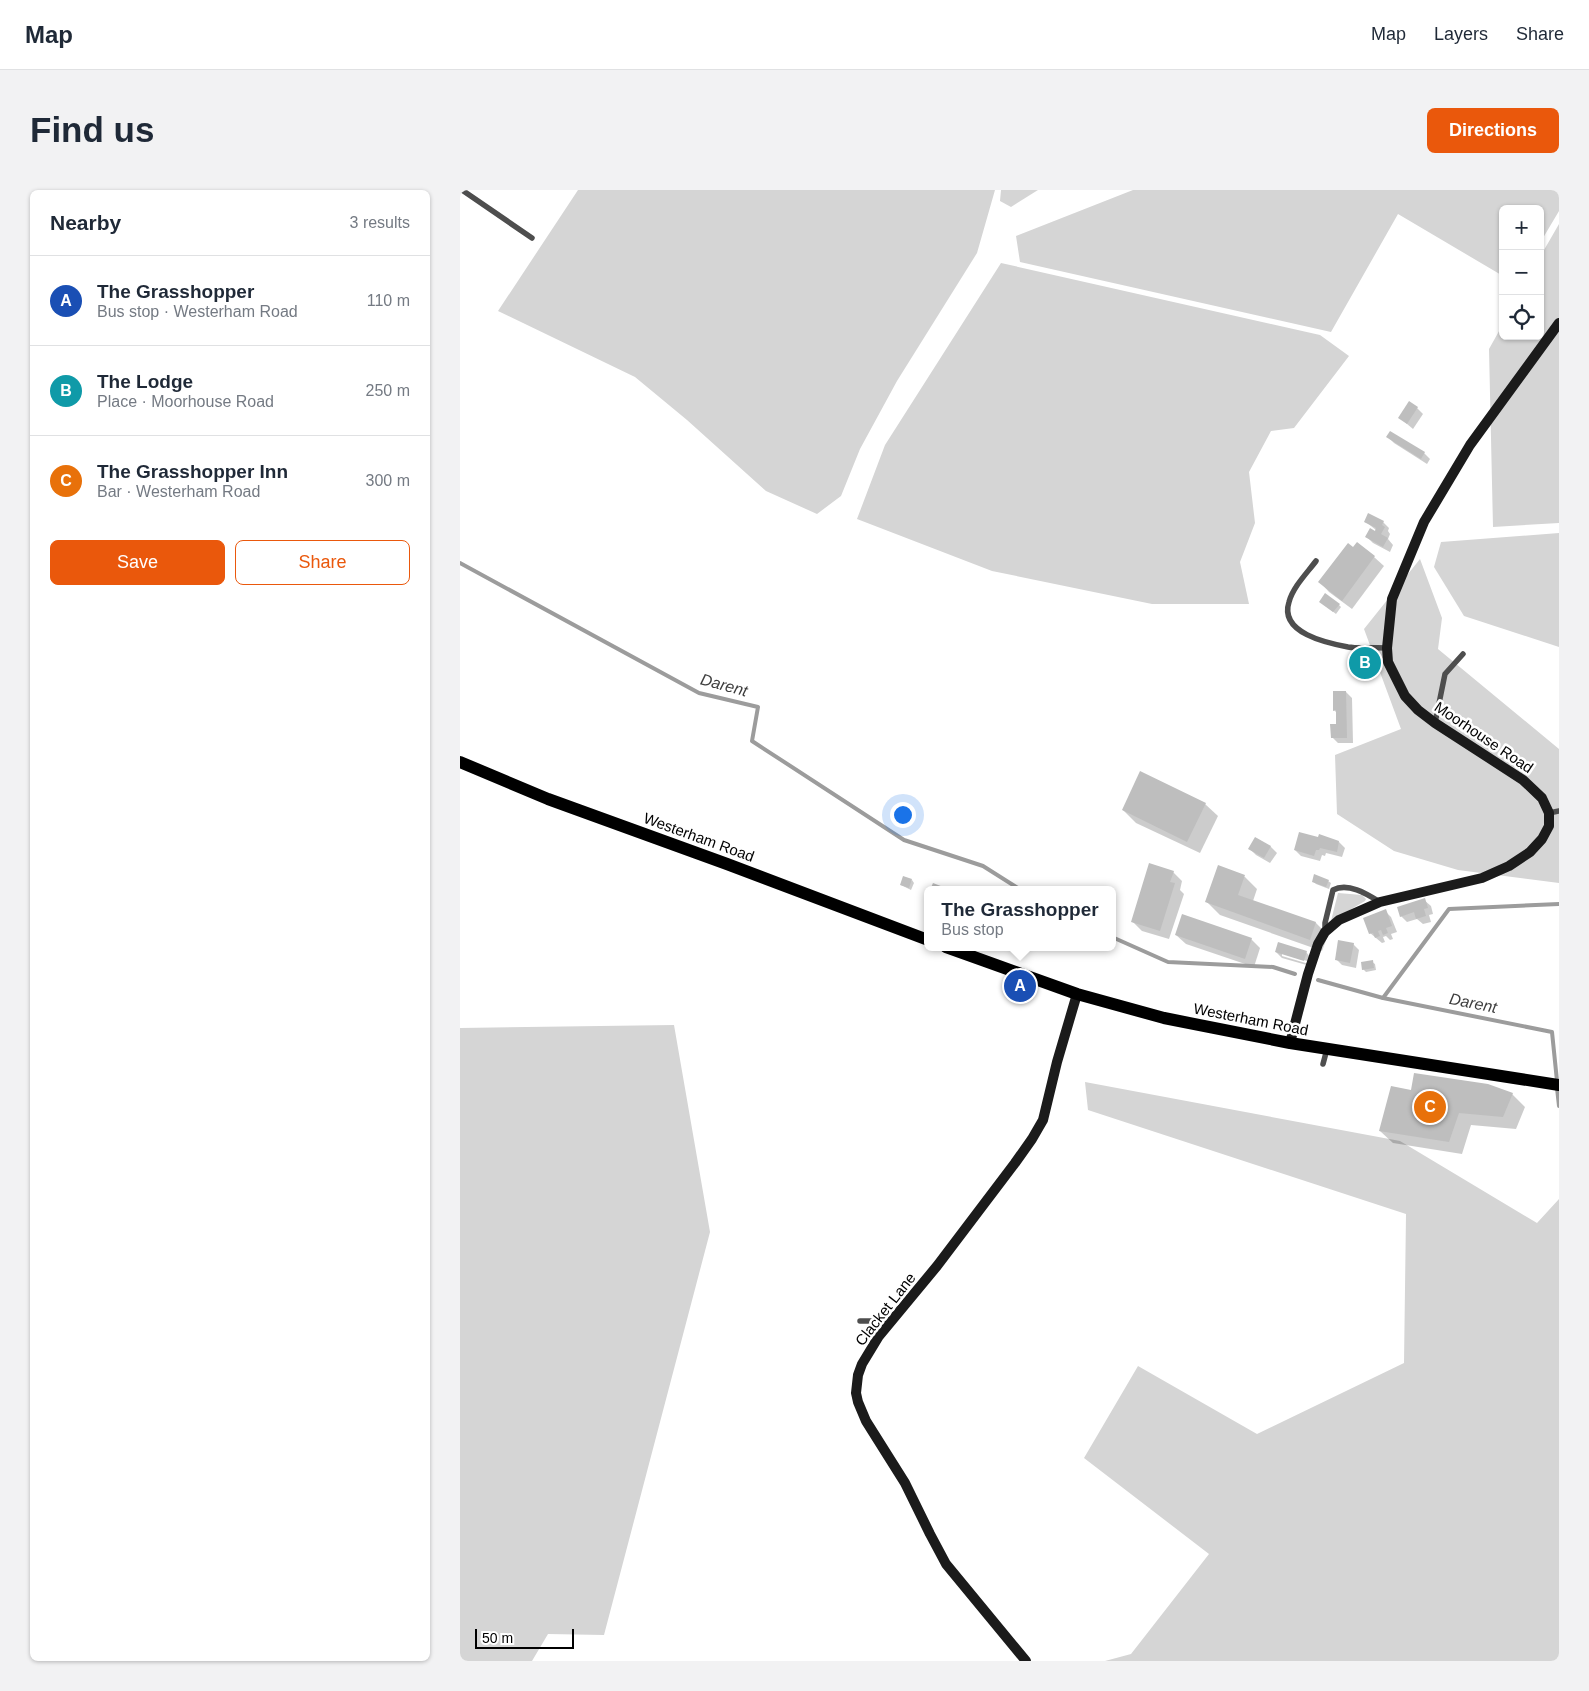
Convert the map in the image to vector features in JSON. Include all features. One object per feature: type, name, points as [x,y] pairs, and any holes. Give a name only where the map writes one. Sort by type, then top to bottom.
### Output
[{"type":"main road","name":"Westerham Road","points":[[460,762],[548,799],[924,938]]},
{"type":"main road","name":"Westerham Road","points":[[957,951],[1078,994],[1164,1018],[1290,1043],[1554,1084]]},
{"type":"street","name":"Moorhouse Road","points":[[1290,1043],[1305,982],[1318,944],[1325,932],[1339,920],[1380,902],[1482,878],[1509,866],[1530,852],[1542,839],[1549,826],[1554,812],[1523,780],[1435,723],[1418,710],[1405,696],[1388,662],[1386,648],[1392,599],[1424,522],[1470,445],[1559,323]]},
{"type":"street","name":"Clacket Lane","points":[[1026,1661],[946,1564],[905,1483],[861,1411],[856,1393],[858,1375],[869,1352],[888,1325],[938,1266],[1016,1163],[1040,1128],[1057,1062],[1078,994]]},
{"type":"lane","points":[[462,190],[532,238]]},
{"type":"lane","points":[[1316,561],[1292,595],[1288,604],[1290,620],[1295,627],[1302,633],[1340,645],[1386,648]]},
{"type":"lane","points":[[1435,723],[1445,674],[1463,654]]},
{"type":"lane","points":[[1325,932],[1325,923],[1333,890],[1344,886],[1368,895],[1380,902]]},
{"type":"lane","points":[[1323,1064],[1326,1049]]},
{"type":"lane","points":[[860,1321],[878,1321],[888,1325]]},
{"type":"shaded area","points":[[578,190],[995,190],[977,253],[897,381],[860,449],[841,496],[817,514],[766,491],[687,420],[635,377],[498,311]]},
{"type":"shaded area","points":[[1001,190],[1038,190],[1011,207],[1000,201]]},
{"type":"shaded area","points":[[1133,190],[1559,190],[1559,211],[1544,236],[1544,205],[1499,205],[1499,274],[1398,214],[1331,332],[1020,262],[1016,236]]},
{"type":"shaded area","points":[[1559,224],[1559,523],[1493,527],[1489,349],[1499,331],[1499,340],[1544,340],[1544,250]]},
{"type":"shaded area","points":[[1001,263],[1320,335],[1349,356],[1294,428],[1271,431],[1249,472],[1255,523],[1240,562],[1249,604],[1152,604],[992,571],[857,519],[885,445]]},
{"type":"shaded area","points":[[1559,533],[1559,647],[1464,616],[1434,567],[1441,542]]},
{"type":"shaded area","points":[[1420,559],[1442,618],[1438,649],[1559,749],[1559,883],[1458,870],[1394,851],[1337,814],[1335,755],[1401,729],[1364,629]]},
{"type":"shaded area","points":[[1338,893],[1362,895],[1366,899],[1331,921]]},
{"type":"shaded area","points":[[674,1025],[710,1232],[604,1635],[548,1634],[532,1661],[460,1661],[460,1028]]},
{"type":"shaded area","points":[[1085,1082],[1400,1141],[1537,1223],[1559,1199],[1559,1661],[1105,1661],[1131,1654],[1209,1554],[1084,1458],[1138,1366],[1257,1434],[1404,1363],[1406,1214],[1088,1110]]},
{"type":"building","points":[[1409,401],[1418,407],[1407,424],[1398,418]]},
{"type":"building","points":[[1390,431],[1425,452],[1421,459],[1386,437]]},
{"type":"building","points":[[1368,513],[1384,521],[1382,525],[1385,527],[1381,534],[1388,538],[1383,547],[1365,537],[1370,528],[1375,531],[1376,528],[1364,522]]},
{"type":"building","points":[[1357,542],[1375,556],[1342,601],[1318,582],[1348,543],[1353,547]]},
{"type":"building","points":[[1325,593],[1340,604],[1333,612],[1319,602]]},
{"type":"building","points":[[1361,652],[1374,656],[1368,674],[1356,670]]},
{"type":"building","points":[[1333,691],[1346,691],[1347,738],[1331,738],[1330,724],[1336,724],[1336,710],[1333,711]]},
{"type":"building","points":[[1140,771],[1206,803],[1187,842],[1122,810]]},
{"type":"building","points":[[1299,832],[1318,837],[1319,834],[1339,841],[1337,852],[1320,848],[1316,850],[1314,856],[1294,850]]},
{"type":"building","points":[[1255,837],[1271,846],[1264,858],[1248,849]]},
{"type":"building","points":[[1149,863],[1174,871],[1170,882],[1175,883],[1160,931],[1131,922]]},
{"type":"building","points":[[1218,865],[1245,875],[1238,895],[1316,922],[1310,940],[1205,902]]},
{"type":"building","points":[[1314,874],[1329,880],[1326,887],[1312,882]]},
{"type":"building","points":[[903,876],[912,879],[909,888],[900,885]]},
{"type":"building","points":[[1425,898],[1428,908],[1424,909],[1426,916],[1416,919],[1414,912],[1400,917],[1397,907]]},
{"type":"building","points":[[1386,909],[1392,926],[1386,928],[1388,933],[1383,935],[1381,930],[1378,931],[1380,936],[1375,938],[1373,933],[1369,934],[1363,918]]},
{"type":"building","points":[[1182,914],[1252,938],[1245,959],[1175,935]]},
{"type":"building","points":[[1338,940],[1354,943],[1350,963],[1335,960]]},
{"type":"building","points":[[1278,942],[1307,951],[1304,961],[1275,952]]},
{"type":"building","points":[[1373,960],[1374,968],[1362,970],[1361,962]]},
{"type":"building","points":[[1414,1073],[1488,1084],[1513,1093],[1503,1117],[1459,1113],[1449,1142],[1379,1131],[1391,1086],[1411,1090]]},
{"type":"waterway","name":"Darent","points":[[460,563],[699,693],[758,707],[752,741],[904,840],[983,866],[1015,886]]},
{"type":"waterway","points":[[1383,998],[1449,909],[1559,904]]},
{"type":"waterway","name":"Darent","points":[[1116,939],[1168,962],[1273,967],[1295,974]]},
{"type":"waterway","name":"Darent","points":[[1318,980],[1383,998],[1552,1032],[1557,1081]]},
{"type":"waterway","name":"Darent","points":[[1557,1088],[1559,1106]]},
{"type":"place","name":"The Lodge","points":[[1365,663]]},
{"type":"place","name":"The Grasshopper","points":[[1020,986]]},
{"type":"place","name":"The Grasshopper Inn","points":[[1430,1107]]}]
